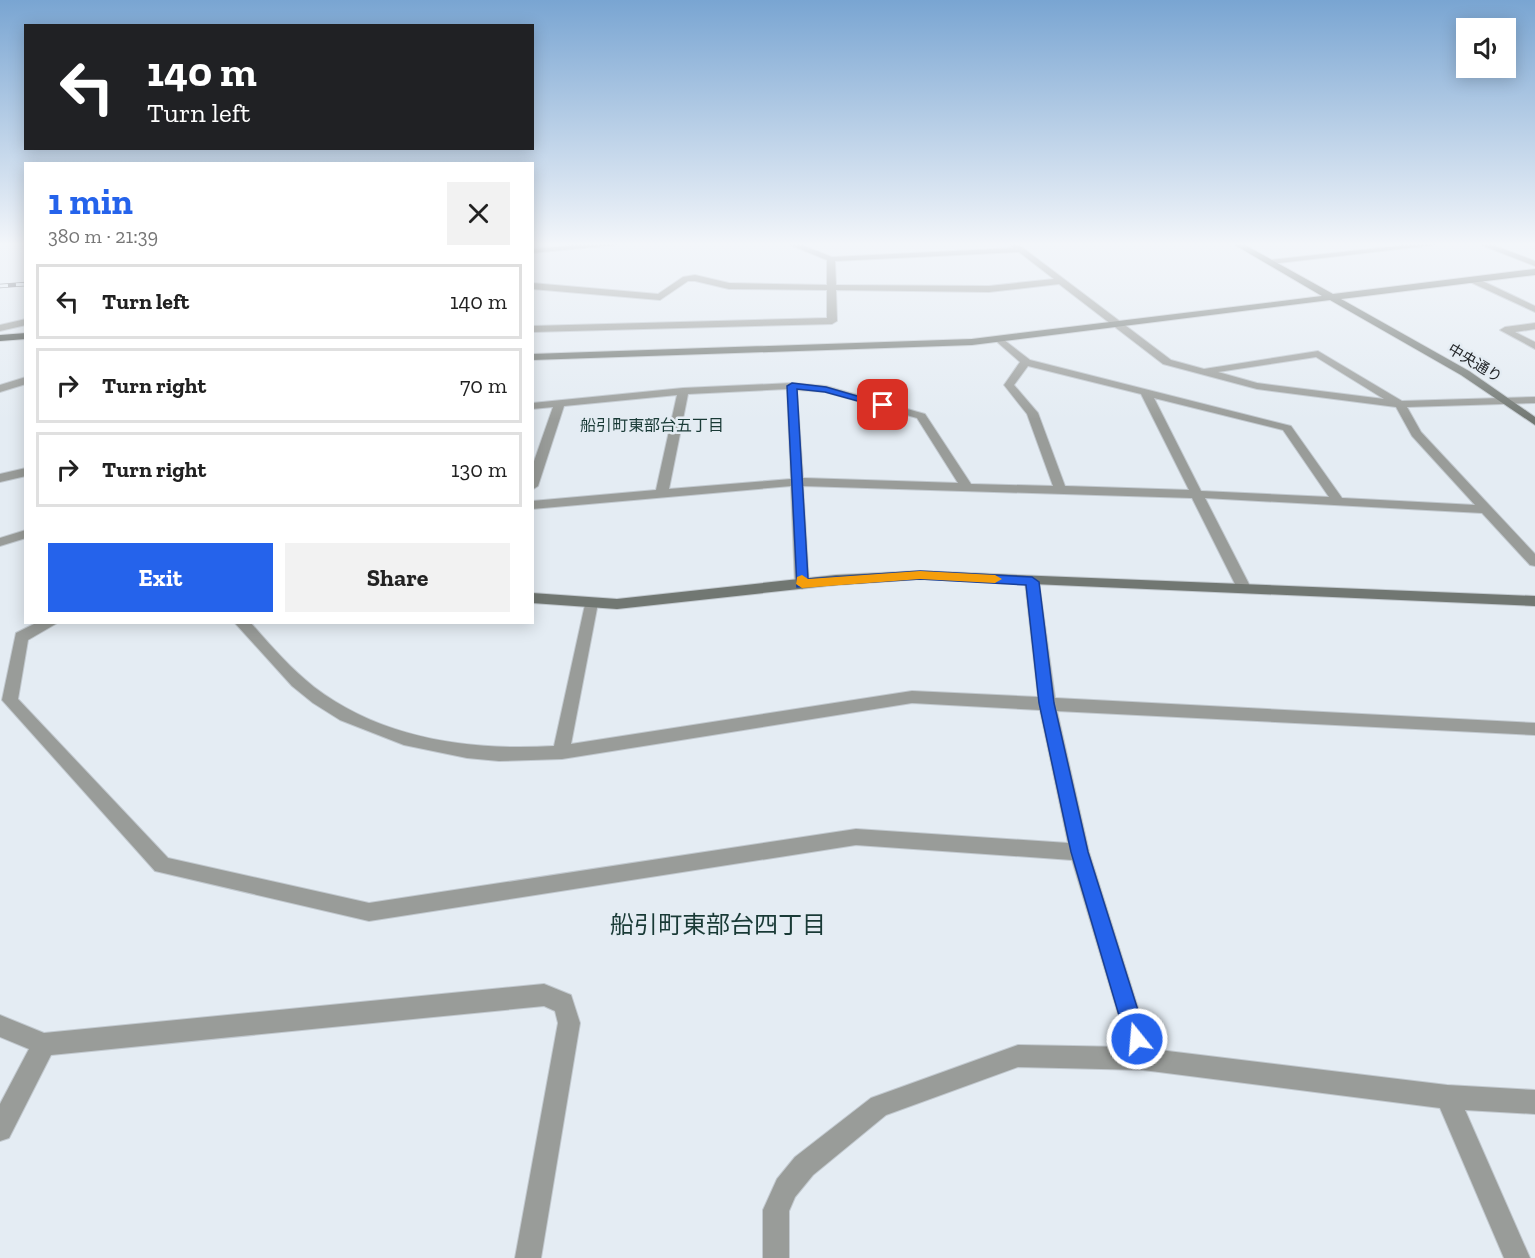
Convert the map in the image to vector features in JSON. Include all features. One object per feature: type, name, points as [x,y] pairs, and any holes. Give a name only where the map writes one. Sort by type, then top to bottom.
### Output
[{"type":"highway","points":[[0,338],[24,336]]},
{"type":"street","points":[[534,329],[832,321],[831,304]]},
{"type":"street","points":[[1090,304],[1167,362],[1257,386],[1400,404],[1535,400]]},
{"type":"street","points":[[534,357],[898,346],[999,339],[1280,304]]},
{"type":"street","name":"中央通り","points":[[1343,304],[1465,373],[1535,422]]},
{"type":"street","points":[[0,328],[24,322]]},
{"type":"street","points":[[1535,326],[1505,330],[1535,346]]},
{"type":"street","points":[[999,339],[1026,362],[1287,429],[1339,502]]},
{"type":"street","points":[[1204,371],[1318,354],[1400,404],[1416,434],[1535,562]]},
{"type":"street","points":[[1026,362],[1009,385],[1032,413],[1061,491]]},
{"type":"street","points":[[0,389],[24,381]]},
{"type":"street","points":[[534,406],[683,391],[792,386],[826,389],[921,416],[968,489]]},
{"type":"street","points":[[792,386],[802,584]]},
{"type":"street","points":[[662,493],[683,391]]},
{"type":"street","points":[[1145,391],[1244,588]]},
{"type":"street","points":[[534,480],[560,403]]},
{"type":"street","points":[[0,478],[24,472]]},
{"type":"street","points":[[534,505],[797,482],[968,489],[1196,494],[1485,509]]},
{"type":"street","points":[[0,542],[24,535]]},
{"type":"street","points":[[534,598],[591,603],[626,603],[802,584],[920,575],[1032,582],[1244,588],[1535,601]]},
{"type":"street","points":[[1032,582],[1047,703],[1080,852],[1143,1059]]},
{"type":"street","points":[[561,752],[591,603]]},
{"type":"street","points":[[48,624],[21,637],[10,700],[162,865],[358,910],[369,912],[856,837],[1080,852]]},
{"type":"street","points":[[243,624],[289,675],[319,699],[372,728],[419,742],[486,754],[561,752],[829,708],[912,697],[1535,729]]},
{"type":"street","points":[[0,1026],[44,1044],[544,995],[560,999],[567,1008],[569,1023],[528,1258]]},
{"type":"street","points":[[0,1129],[44,1044]]},
{"type":"street","points":[[776,1258],[776,1210],[786,1188],[804,1166],[879,1106],[1017,1056],[1143,1059],[1448,1097],[1535,1102]]},
{"type":"street","points":[[1448,1097],[1516,1258]]},
{"type":"slow traffic","points":[[802,579],[802,584],[920,575],[995,579]]},
{"type":"district","name":"船引町東部台五丁目","points":[[652,425]]},
{"type":"district","name":"船引町東部台四丁目","points":[[718,925]]},
{"type":"route","points":[[883,405],[826,389],[792,386],[802,584],[920,575],[1032,582],[1047,703],[1080,852],[1137,1039]]}]
